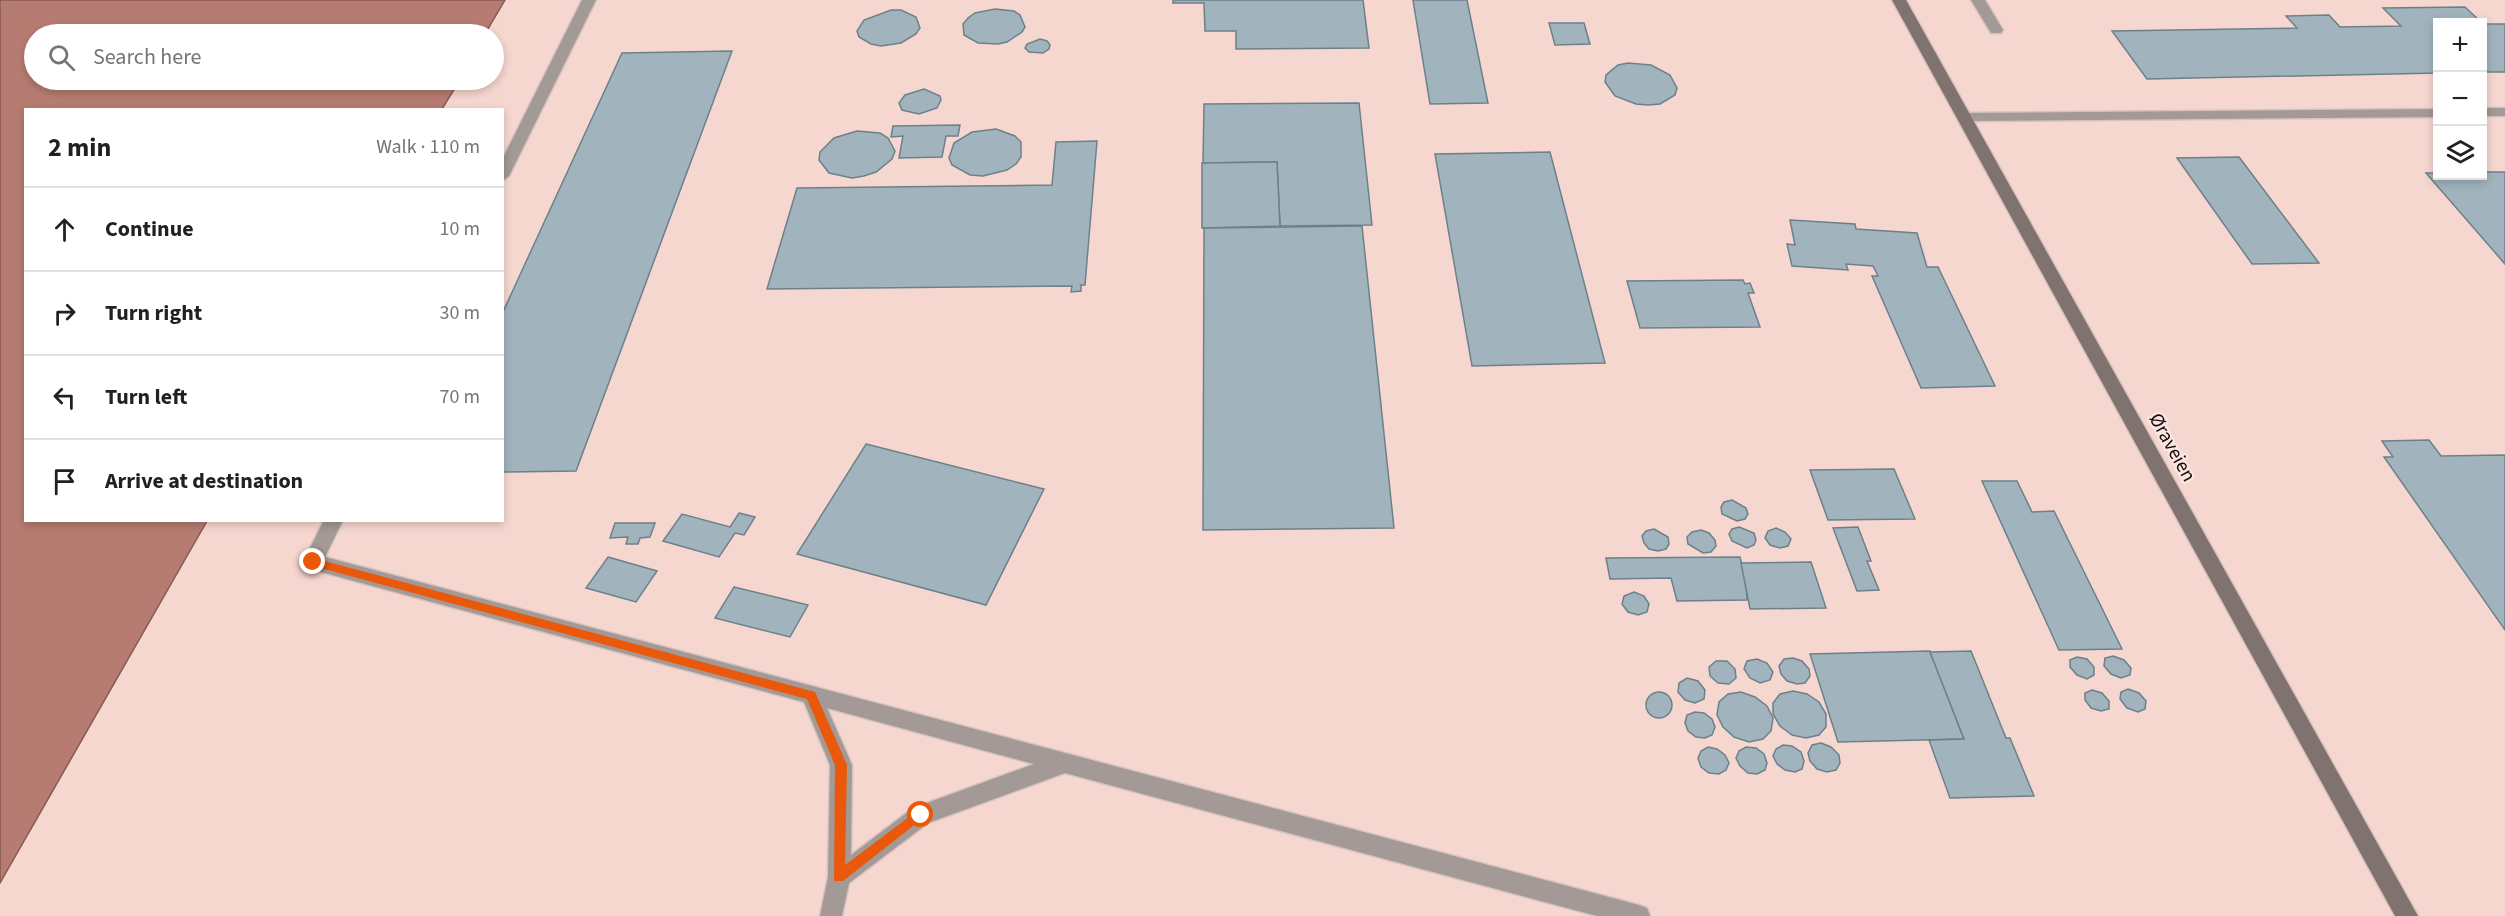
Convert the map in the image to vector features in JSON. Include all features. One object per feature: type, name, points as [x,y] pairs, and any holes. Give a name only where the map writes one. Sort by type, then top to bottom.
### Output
[{"type":"street","name":"Øraveien","points":[[1899,0],[2407,916]]},
{"type":"lane","points":[[504,172],[589,0]]},
{"type":"lane","points":[[1978,0],[1996,30]]},
{"type":"lane","points":[[2487,112],[2505,112]]},
{"type":"lane","points":[[1964,117],[2433,113]]},
{"type":"lane","points":[[333,522],[313,562],[1639,916]]},
{"type":"lane","points":[[811,695],[841,765],[839,877],[831,916]]},
{"type":"lane","points":[[839,877],[921,815],[1065,763]]},
{"type":"shaded area","points":[[0,0],[505,0],[491,24],[24,24],[24,90],[454,90],[443,108],[24,108],[24,522],[206,522],[0,883]]},
{"type":"shaded area","points":[[505,0],[2505,0],[2505,916],[0,916],[0,883],[206,522],[504,522],[504,108],[443,108],[454,90],[504,90],[504,24],[491,24]]},
{"type":"building","points":[[1173,0],[1363,0],[1369,48],[1236,49],[1236,31],[1205,31],[1204,3],[1173,3]]},
{"type":"building","points":[[1413,0],[1467,0],[1488,103],[1430,104]]},
{"type":"building","points":[[2465,7],[2477,18],[2433,18],[2433,73],[2147,79],[2112,31],[2297,28],[2286,16],[2329,15],[2340,27],[2401,26],[2383,8]]},
{"type":"building","points":[[995,9],[1014,11],[1020,15],[1025,27],[1022,32],[1007,42],[998,44],[978,43],[964,35],[963,24],[968,18],[975,13]]},
{"type":"building","points":[[891,10],[901,10],[916,17],[920,28],[916,34],[901,43],[881,46],[871,44],[859,37],[857,31],[864,20]]},
{"type":"building","points":[[1549,23],[1584,23],[1590,44],[1555,45]]},
{"type":"building","points":[[2487,24],[2505,24],[2505,72],[2487,72]]},
{"type":"building","points":[[1040,39],[1047,41],[1050,45],[1049,49],[1043,53],[1029,52],[1025,48],[1027,44]]},
{"type":"building","points":[[732,51],[576,471],[504,472],[504,310],[622,53]]},
{"type":"building","points":[[1628,63],[1651,65],[1670,75],[1677,88],[1675,95],[1660,104],[1648,105],[1636,104],[1615,96],[1605,82],[1606,75],[1618,65]]},
{"type":"building","points":[[924,89],[940,96],[941,100],[937,108],[919,114],[902,110],[899,103],[905,95]]},
{"type":"building","points":[[1359,103],[1372,225],[1280,226],[1277,162],[1203,163],[1204,104]]},
{"type":"building","points":[[960,125],[958,136],[946,136],[942,157],[899,158],[903,136],[891,137],[893,126]]},
{"type":"building","points":[[996,129],[1015,136],[1021,142],[1021,157],[1016,164],[1007,170],[983,176],[970,175],[952,165],[949,158],[954,143],[972,132]]},
{"type":"building","points":[[857,131],[880,133],[888,138],[895,151],[892,159],[876,172],[864,176],[852,178],[829,173],[819,160],[820,152],[834,138]]},
{"type":"building","points":[[1097,141],[1085,285],[1081,285],[1081,291],[1071,292],[1072,286],[767,289],[797,188],[1052,185],[1056,142]]},
{"type":"building","points":[[1550,152],[1605,363],[1472,366],[1435,154]]},
{"type":"building","points":[[2239,157],[2319,263],[2252,264],[2177,158]]},
{"type":"building","points":[[1277,162],[1280,226],[1202,228],[1202,163]]},
{"type":"building","points":[[2487,172],[2505,172],[2505,264],[2426,173],[2433,173],[2433,180],[2487,180]]},
{"type":"building","points":[[1790,220],[1855,224],[1856,229],[1917,233],[1927,267],[1938,267],[1995,386],[1921,388],[1872,276],[1878,276],[1873,266],[1846,264],[1848,270],[1792,266],[1787,244],[1795,245]]},
{"type":"building","points":[[1362,226],[1394,528],[1203,530],[1204,228]]},
{"type":"building","points":[[1743,280],[1745,284],[1750,283],[1754,293],[1748,293],[1760,327],[1640,328],[1627,281]]},
{"type":"building","points":[[2429,440],[2441,456],[2505,455],[2505,630],[2384,457],[2393,457],[2382,441]]},
{"type":"building","points":[[866,444],[1044,489],[986,605],[797,554]]},
{"type":"building","points":[[1894,469],[1915,519],[1828,520],[1810,470]]},
{"type":"building","points":[[1982,481],[2017,481],[2032,512],[2054,511],[2122,649],[2059,650]]},
{"type":"building","points":[[1732,500],[1746,508],[1748,514],[1745,519],[1737,521],[1722,514],[1721,507],[1724,502]]},
{"type":"building","points":[[739,513],[755,517],[744,535],[735,533],[719,557],[663,541],[682,514],[730,527]]},
{"type":"building","points":[[615,523],[655,523],[650,537],[640,538],[638,544],[626,544],[628,537],[610,538]]},
{"type":"building","points":[[1739,527],[1754,533],[1756,540],[1754,545],[1747,548],[1732,541],[1729,534],[1732,529]]},
{"type":"building","points":[[1858,527],[1871,561],[1867,561],[1879,590],[1857,591],[1833,528]]},
{"type":"building","points":[[1776,528],[1785,532],[1791,539],[1788,546],[1780,548],[1770,545],[1765,538],[1768,531]]},
{"type":"building","points":[[1654,529],[1668,537],[1669,544],[1666,549],[1658,551],[1649,549],[1644,543],[1642,536],[1646,531]]},
{"type":"building","points":[[1701,530],[1709,533],[1715,540],[1716,546],[1711,552],[1703,553],[1688,544],[1687,537],[1692,532]]},
{"type":"building","points":[[608,557],[657,571],[636,602],[586,588]]},
{"type":"building","points":[[1740,557],[1746,580],[1747,600],[1677,601],[1671,578],[1610,579],[1606,558]]},
{"type":"building","points":[[1811,562],[1826,608],[1750,609],[1741,563]]},
{"type":"building","points":[[734,587],[808,605],[790,637],[715,618]]},
{"type":"building","points":[[1634,592],[1644,596],[1649,604],[1647,612],[1638,615],[1628,612],[1622,604],[1624,596]]},
{"type":"building","points":[[1930,651],[1964,739],[1838,742],[1810,654]]},
{"type":"building","points":[[1971,651],[2006,738],[2010,738],[2034,796],[1950,798],[1929,740],[1964,739],[1930,652]]},
{"type":"building","points":[[2113,656],[2124,660],[2131,668],[2130,675],[2121,678],[2111,674],[2104,666],[2105,658]]},
{"type":"building","points":[[2077,657],[2087,659],[2094,667],[2094,675],[2087,679],[2077,675],[2070,667],[2070,660]]},
{"type":"building","points":[[1793,658],[1802,661],[1809,669],[1810,676],[1805,683],[1797,684],[1787,681],[1781,674],[1779,666],[1784,659]]},
{"type":"building","points":[[1757,659],[1767,663],[1773,672],[1770,680],[1760,683],[1750,678],[1744,669],[1747,661]]},
{"type":"building","points":[[1716,661],[1727,661],[1735,669],[1736,678],[1729,684],[1718,683],[1710,676],[1709,667]]},
{"type":"building","points":[[1687,678],[1698,681],[1705,690],[1704,699],[1695,703],[1685,700],[1678,692],[1679,683]]},
{"type":"building","points":[[2128,689],[2139,693],[2146,701],[2145,709],[2138,712],[2127,708],[2120,699],[2121,692]]},
{"type":"building","points":[[2092,690],[2102,693],[2109,701],[2109,709],[2101,711],[2091,708],[2085,700],[2085,693]]},
{"type":"building","points":[[1793,691],[1807,694],[1819,702],[1826,714],[1826,727],[1819,735],[1806,738],[1792,735],[1780,726],[1773,714],[1773,703],[1780,694]]},
{"type":"building","points":[[1659,692],[1668,696],[1672,705],[1668,714],[1659,718],[1650,714],[1646,705],[1650,696]]},
{"type":"building","points":[[1741,692],[1755,697],[1767,706],[1773,718],[1771,731],[1763,739],[1749,742],[1734,737],[1723,727],[1717,715],[1719,702],[1728,694]]},
{"type":"building","points":[[1695,712],[1704,713],[1712,719],[1715,727],[1712,735],[1705,738],[1696,737],[1688,731],[1685,723],[1687,715]]},
{"type":"building","points":[[1821,743],[1831,747],[1839,755],[1840,763],[1836,770],[1827,772],[1817,769],[1810,761],[1808,753],[1812,745]]},
{"type":"building","points":[[1783,745],[1792,746],[1801,752],[1804,761],[1802,769],[1795,772],[1785,770],[1777,764],[1773,756],[1776,749]]},
{"type":"building","points":[[1708,747],[1717,749],[1725,755],[1729,763],[1726,770],[1719,774],[1709,773],[1701,767],[1698,758],[1701,751]]},
{"type":"building","points":[[1746,747],[1756,748],[1764,754],[1767,763],[1765,770],[1757,774],[1748,773],[1740,766],[1736,758],[1739,751]]},
{"type":"route","points":[[313,562],[811,695],[841,765],[839,877],[921,815]]}]
